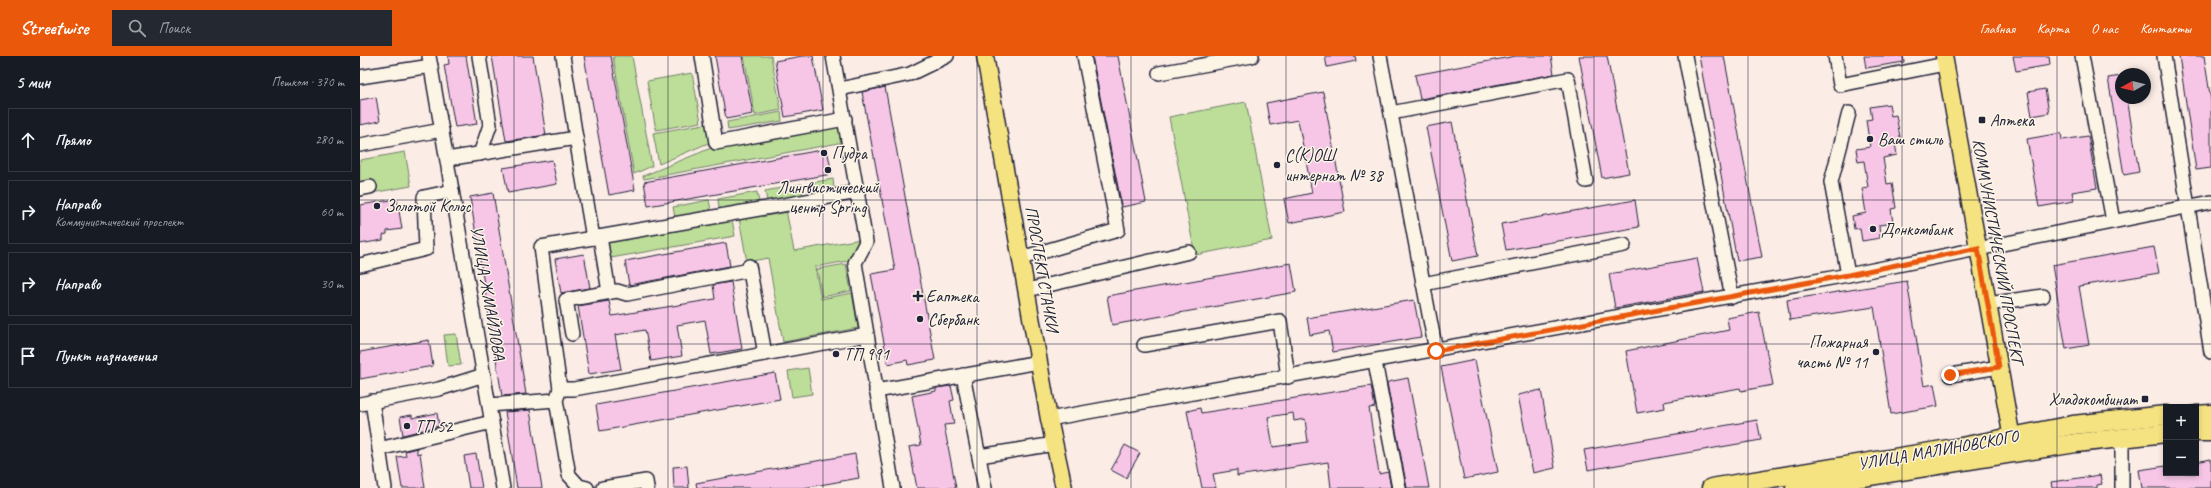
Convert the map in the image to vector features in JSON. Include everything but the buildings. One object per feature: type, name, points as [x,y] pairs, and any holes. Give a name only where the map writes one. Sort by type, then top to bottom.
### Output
[{"type":"highway","points":[[2199,415],[2211,414]]},
{"type":"highway","name":"УЛИЦА МАЛИНОВСКОГО","points":[[1795,488],[2013,445],[2073,425],[2163,415]]},
{"type":"highway","points":[[2199,432],[2211,432]]},
{"type":"highway","name":"УЛИЦА МАЛИНОВСКОГО","points":[[1711,488],[2013,445],[2122,438],[2163,433]]},
{"type":"main road","name":"ПРОСПЕКТ СТАЧКИ","points":[[985,56],[1049,419],[1064,488]]},
{"type":"main road","name":"КОММУНИСТИЧЕСКИЙ ПРОСПЕКТ","points":[[1944,60],[2013,445]]},
{"type":"street","points":[[479,56],[490,125],[480,154]]},
{"type":"street","points":[[563,56],[576,138],[596,238],[609,292]]},
{"type":"street","points":[[702,56],[716,143],[845,119]]},
{"type":"street","points":[[833,56],[866,242],[855,263],[893,488]]},
{"type":"street","points":[[840,89],[910,74],[946,56]]},
{"type":"street","points":[[1021,258],[1118,230],[1084,56]]},
{"type":"street","points":[[1159,73],[1252,56]]},
{"type":"street","points":[[1380,56],[1436,351]]},
{"type":"street","points":[[1685,56],[1732,297]]},
{"type":"street","points":[[1835,56],[1840,85],[1944,60]]},
{"type":"street","points":[[2082,56],[2113,221]]},
{"type":"street","points":[[2164,56],[2211,352]]},
{"type":"street","points":[[360,77],[430,61]]},
{"type":"street","name":"УЛИЦА ЖМАЙЛОВА","points":[[430,61],[504,488]]},
{"type":"street","points":[[1391,113],[1568,79],[1586,180]]},
{"type":"street","points":[[1848,275],[1831,182],[1849,113]]},
{"type":"street","points":[[360,145],[442,130]]},
{"type":"street","points":[[447,159],[576,138]]},
{"type":"street","points":[[360,265],[426,249],[424,197],[452,191]]},
{"type":"street","points":[[587,488],[579,486],[569,475],[541,247],[858,192]]},
{"type":"street","points":[[1049,419],[1375,362],[1732,297],[2211,202]]},
{"type":"street","points":[[1423,284],[1624,245]]},
{"type":"street","points":[[1027,290],[1189,252]]},
{"type":"street","points":[[572,334],[566,300],[617,291],[627,294],[750,268],[765,354]]},
{"type":"street","points":[[1988,304],[2043,296]]},
{"type":"street","points":[[1144,345],[1280,321],[1288,377]]},
{"type":"street","points":[[490,405],[558,395],[574,389],[867,335]]},
{"type":"street","points":[[876,391],[1039,362]]},
{"type":"street","points":[[1375,362],[1399,488]]},
{"type":"street","points":[[1950,375],[1999,367]]},
{"type":"street","points":[[385,488],[379,450],[366,402],[440,389],[484,375]]},
{"type":"street","points":[[964,375],[985,488]]},
{"type":"street","points":[[379,450],[492,422]]},
{"type":"street","points":[[2122,438],[2122,488]]},
{"type":"street","points":[[979,456],[1055,444]]},
{"type":"street","points":[[603,488],[646,481],[647,488]]},
{"type":"green space","points":[[613,56],[632,56],[652,166],[634,174]]},
{"type":"green space","points":[[744,56],[771,56],[781,110],[755,115]]},
{"type":"green space","points":[[692,73],[701,122],[656,130],[647,81]]},
{"type":"green space","points":[[1246,102],[1272,240],[1195,255],[1169,117]]},
{"type":"green space","points":[[781,112],[782,121],[728,130],[727,122]]},
{"type":"green space","points":[[710,123],[713,141],[659,164],[653,133]]},
{"type":"green space","points":[[841,124],[844,142],[644,179],[643,176],[716,146]]},
{"type":"green space","points":[[405,152],[411,186],[360,195],[360,160]]},
{"type":"green space","points":[[833,179],[834,189],[811,193],[809,183]]},
{"type":"green space","points":[[802,184],[803,194],[767,201],[765,191]]},
{"type":"green space","points":[[757,192],[759,202],[719,209],[718,199]]},
{"type":"green space","points":[[709,200],[711,210],[675,217],[673,207]]},
{"type":"green space","points":[[786,210],[794,251],[861,239],[864,258],[815,267],[821,299],[852,293],[858,328],[783,342],[768,258],[747,262],[739,218]]},
{"type":"green space","points":[[732,220],[735,236],[611,258],[608,242]]},
{"type":"green space","points":[[846,264],[851,291],[822,297],[817,269]]},
{"type":"green space","points":[[456,334],[461,365],[448,366],[444,335]]},
{"type":"green space","points":[[808,368],[812,394],[792,397],[788,371]]},
{"type":"place","name":"Аптека","points":[[1982,120]]},
{"type":"place","name":"Ваш стиль","points":[[1870,139]]},
{"type":"place","name":"Пудра","points":[[824,153]]},
{"type":"place","name":"С(К)ОШ интернат № 38","points":[[1277,165]]},
{"type":"place","name":"Лингвистический центр Spring","points":[[828,170]]},
{"type":"place","name":"Золотой Колос","points":[[377,206]]},
{"type":"place","name":"Донкомбанк","points":[[1873,229]]},
{"type":"place","name":"Еаптека","points":[[918,296]]},
{"type":"place","name":"Сбербанк","points":[[920,319]]},
{"type":"place","name":"Пожарная часть № 11","points":[[1876,352]]},
{"type":"place","name":"ТП 991","points":[[836,354]]},
{"type":"place","name":"Хладокомбинат","points":[[2145,399]]},
{"type":"place","name":"ТП 52","points":[[407,426]]},
{"type":"route","points":[[1436,351],[1848,275],[1978,248],[1999,367],[1950,375]]}]
